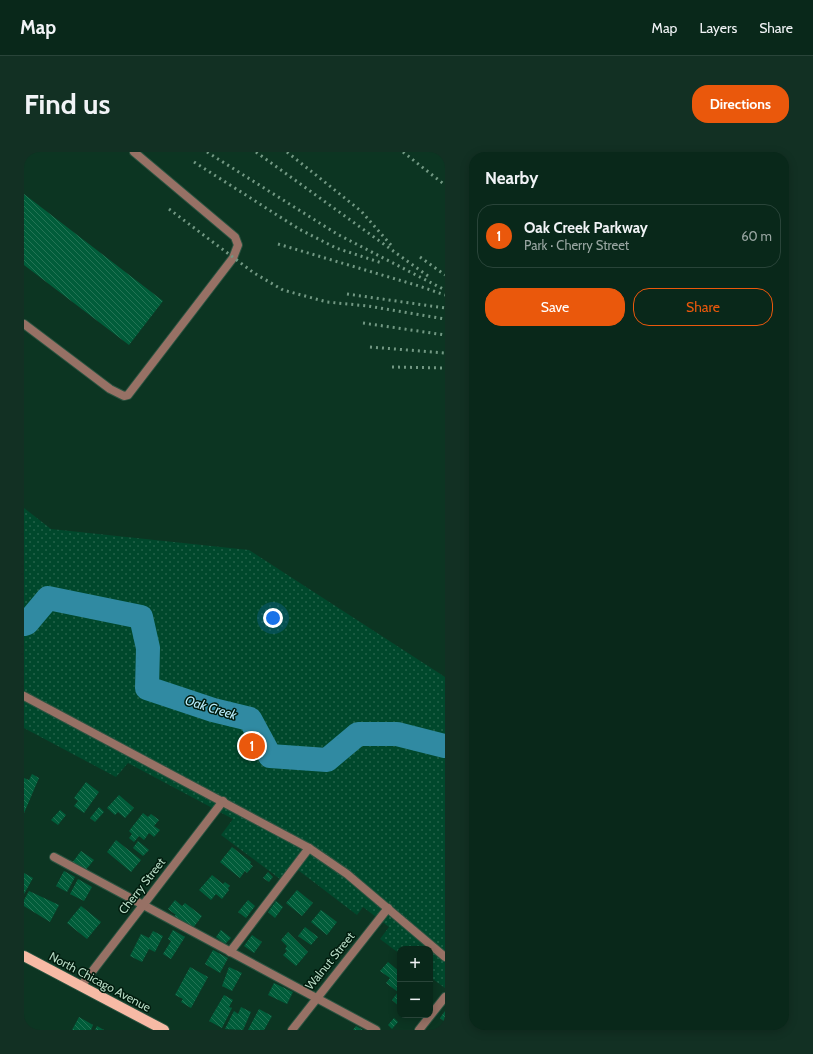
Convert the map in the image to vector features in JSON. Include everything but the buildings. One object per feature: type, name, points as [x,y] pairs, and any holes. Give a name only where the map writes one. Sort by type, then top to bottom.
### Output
[{"type":"main road","name":"North Chicago Avenue","points":[[24,956],[164,1030]]},
{"type":"street","points":[[24,324],[110,389],[124,396],[128,395],[233,258],[238,245],[235,237],[134,152]]},
{"type":"street","points":[[24,696],[309,848],[347,874],[445,957]]},
{"type":"street","name":"Cherry Street","points":[[81,986],[223,801]]},
{"type":"street","points":[[230,952],[309,848]]},
{"type":"street","points":[[54,858],[376,1030]]},
{"type":"street","name":"Walnut Street","points":[[292,1030],[388,908]]},
{"type":"street","points":[[419,1030],[445,997]]},
{"type":"green space","points":[[24,508],[51,529],[249,550],[445,677],[445,988],[433,979],[433,946],[397,946],[397,952],[380,939],[389,927],[363,907],[357,915],[298,870],[294,861],[280,879],[221,835],[233,819],[128,763],[116,777],[24,728]]},
{"type":"waterway","name":"Oak Creek","points":[[24,624],[27,623],[48,598],[141,617],[148,648],[147,688],[213,710],[250,719],[270,756],[327,760],[358,734],[397,734],[445,746]]},
{"type":"railway","points":[[207,152],[337,234],[445,290]]},
{"type":"railway","points":[[256,152],[428,276]]},
{"type":"railway","points":[[287,152],[361,211],[391,245]]},
{"type":"railway","points":[[403,152],[445,185]]},
{"type":"railway","points":[[194,162],[299,229],[336,248],[382,263]]},
{"type":"railway","points":[[169,209],[254,273],[283,290],[327,302],[368,306],[445,319]]},
{"type":"railway","points":[[278,244],[445,295]]},
{"type":"railway","points":[[420,257],[445,275]]},
{"type":"railway","points":[[347,294],[445,308]]},
{"type":"railway","points":[[363,323],[445,335]]},
{"type":"railway","points":[[370,347],[445,353]]},
{"type":"railway","points":[[392,367],[445,368]]},
{"type":"place","name":"Oak Creek Parkway","points":[[252,746]]}]
